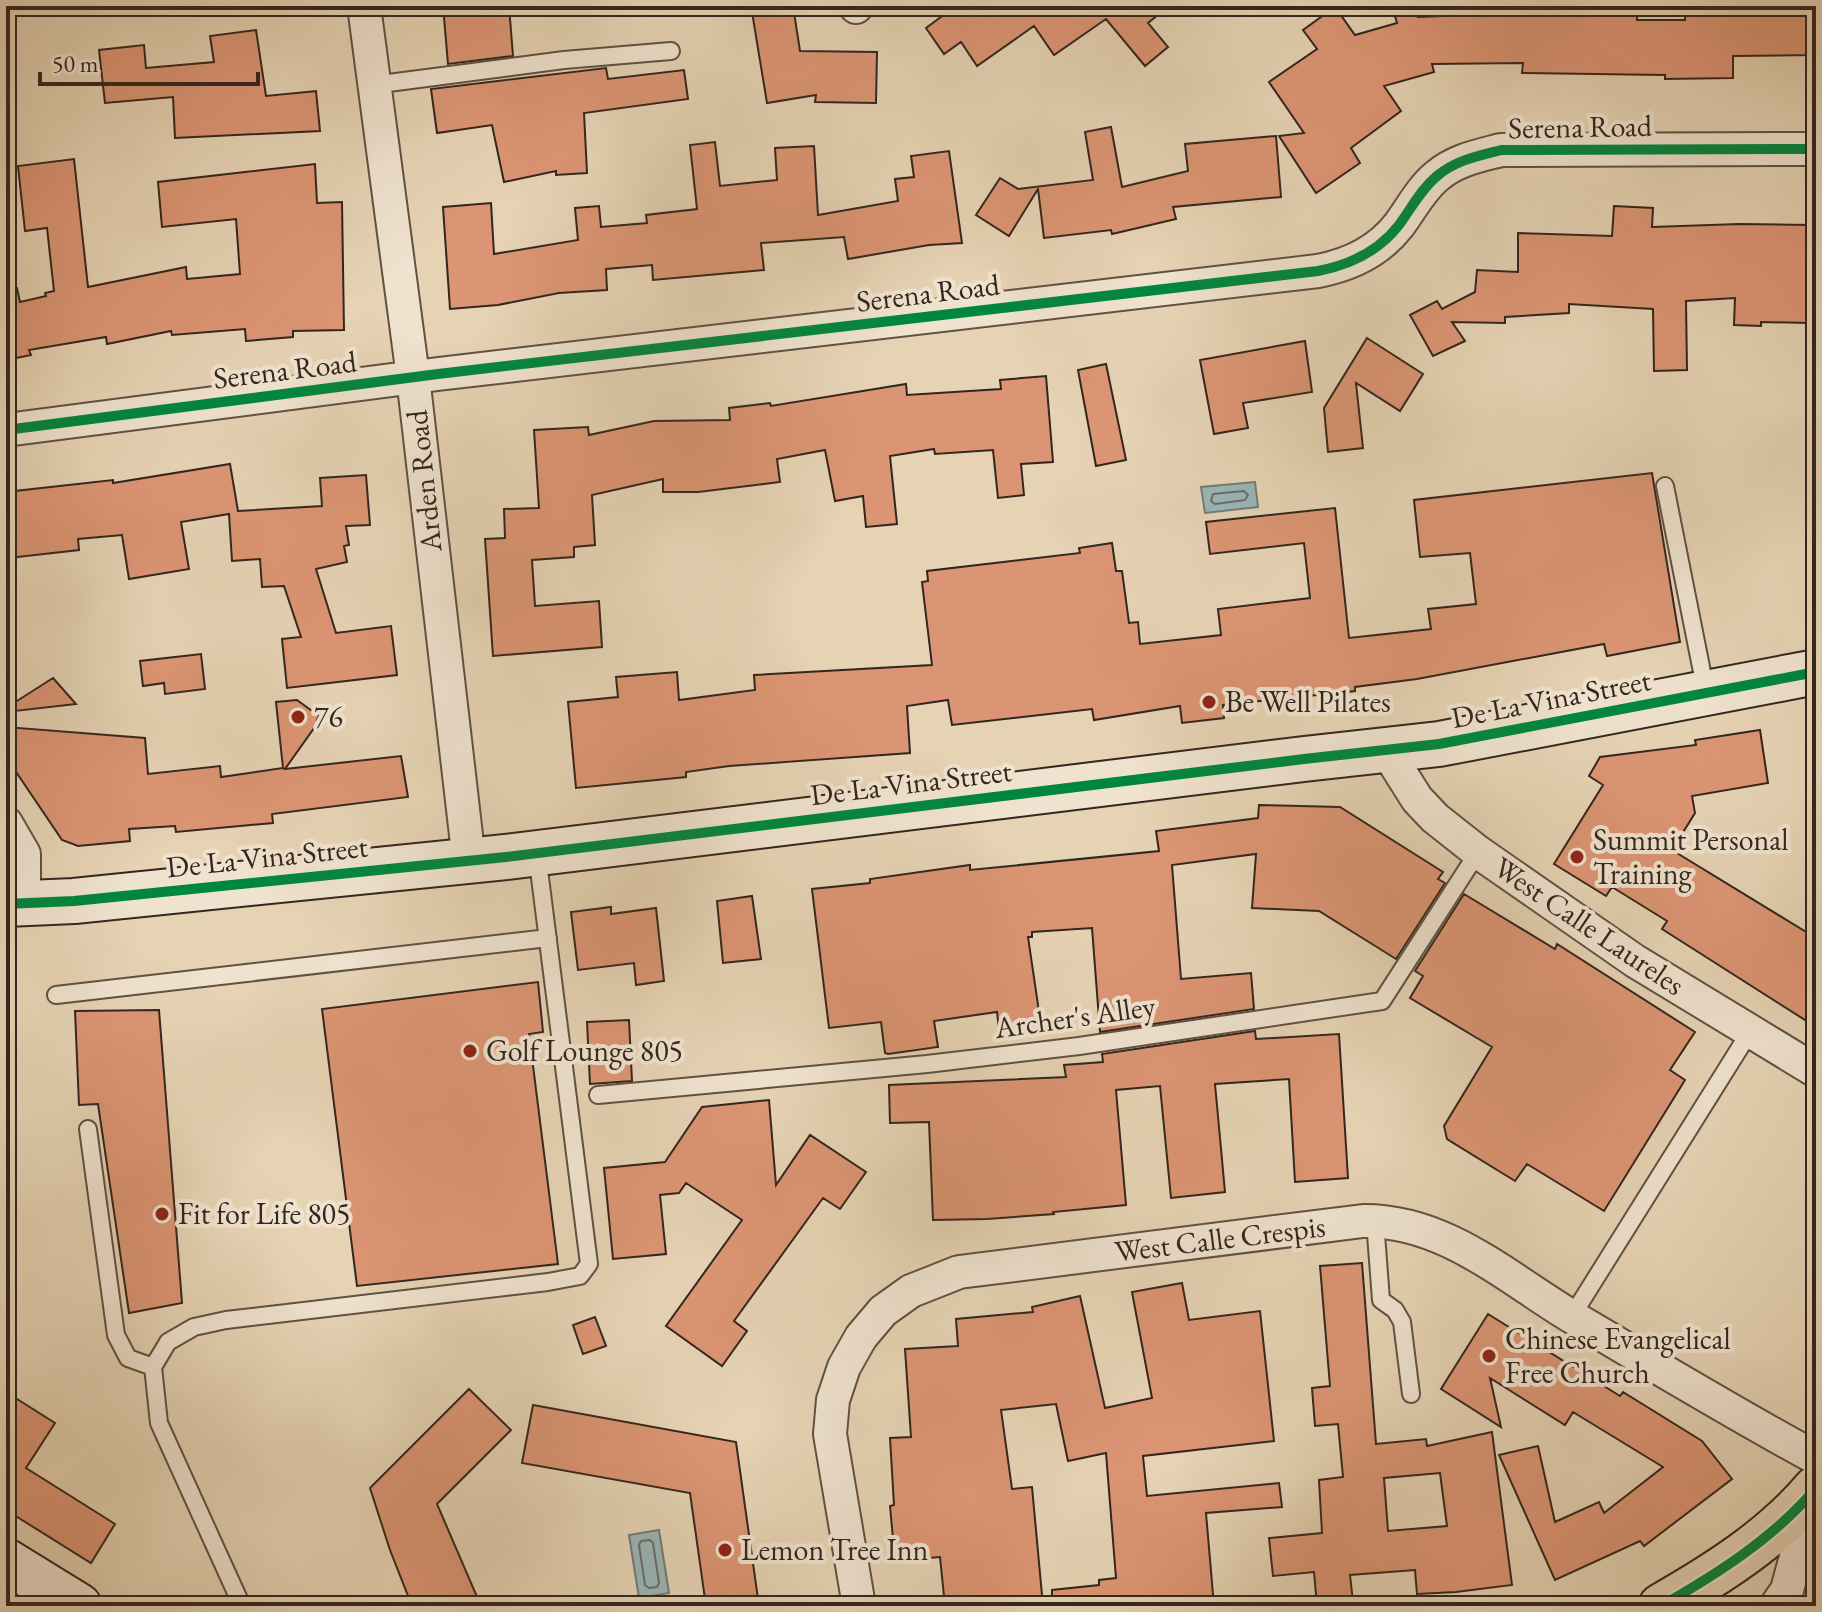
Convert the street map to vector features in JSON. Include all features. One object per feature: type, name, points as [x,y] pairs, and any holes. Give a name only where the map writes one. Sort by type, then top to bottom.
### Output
[{"type":"main road","points":[[1661,1606],[1732,1562],[1775,1528],[1815,1480]]},
{"type":"street","name":"Arden Road","points":[[364,6],[413,377],[469,861]]},
{"type":"street","name":"Serena Road","points":[[6,430],[413,377],[1318,271],[1347,263],[1383,242],[1397,228],[1425,188],[1452,166],[1467,158],[1501,150],[1816,149]]},
{"type":"street","name":"De La Vina Street","points":[[15,903],[74,901],[469,861],[1439,744],[1816,672]]},
{"type":"street","name":"West Calle Laureles","points":[[1391,750],[1395,764],[1417,799],[1435,818],[1478,852],[1635,961],[1816,1071]]},
{"type":"street","points":[[6,823],[24,854],[15,903]]},
{"type":"street","name":"West Calle Crespis","points":[[859,1606],[830,1434],[833,1400],[844,1367],[861,1337],[883,1311],[927,1283],[959,1272],[1375,1221],[1415,1226],[1449,1239],[1572,1316],[1815,1480]]},
{"type":"street","points":[[1776,1606],[1787,1590],[1815,1480]]},
{"type":"street","points":[[6,1561],[79,1606]]},
{"type":"lane","points":[[373,85],[564,60],[671,51]]},
{"type":"lane","points":[[1665,486],[1707,694]]},
{"type":"lane","name":"Archer's Alley","points":[[598,1095],[973,1059],[1382,1001],[1478,852]]},
{"type":"lane","points":[[242,1606],[159,1423],[153,1367],[168,1342],[194,1327],[226,1320],[548,1282],[580,1276],[589,1264],[537,853]]},
{"type":"lane","points":[[56,995],[548,938]]},
{"type":"lane","points":[[1572,1316],[1751,1030]]},
{"type":"lane","points":[[88,1129],[116,1335],[128,1358],[153,1367]]},
{"type":"lane","points":[[1375,1221],[1381,1300],[1395,1310],[1402,1322],[1411,1394]]},
{"type":"water","points":[[1255,482],[1258,507],[1205,513],[1201,487]]},
{"type":"water","points":[[659,1530],[669,1593],[639,1598],[629,1535]]},
{"type":"building","points":[[443,6],[509,6],[513,56],[448,64]]},
{"type":"building","points":[[751,6],[793,6],[800,51],[877,52],[876,103],[815,102],[816,95],[767,103]]},
{"type":"building","points":[[956,6],[1169,6],[1148,23],[1168,47],[1145,66],[1106,19],[1054,55],[1034,26],[977,66],[961,42],[944,54],[926,28]]},
{"type":"building","points":[[1392,6],[1415,6],[1418,17],[1467,15],[1467,6],[1637,6],[1637,20],[1685,20],[1685,6],[1710,6],[1709,14],[1816,8],[1816,55],[1733,56],[1733,78],[1665,79],[1665,75],[1522,73],[1523,63],[1432,64],[1434,72],[1384,86],[1401,111],[1351,148],[1360,163],[1316,193],[1279,136],[1304,133],[1269,82],[1317,49],[1303,30],[1335,7],[1355,35],[1397,23]]},
{"type":"building","points":[[256,30],[266,96],[316,91],[320,131],[175,138],[173,97],[105,103],[99,50],[144,45],[146,68],[214,62],[210,36]]},
{"type":"building","points":[[606,68],[608,79],[684,70],[688,99],[584,113],[587,173],[556,175],[556,171],[504,182],[492,125],[437,133],[431,89]]},
{"type":"building","points":[[1111,127],[1122,187],[1188,171],[1185,144],[1276,136],[1281,197],[1173,207],[1176,219],[1112,234],[1111,230],[1044,238],[1038,189],[1009,236],[976,215],[1000,178],[1018,189],[1093,180],[1085,132]]},
{"type":"building","points":[[715,142],[720,186],[777,180],[775,148],[814,146],[818,215],[898,201],[895,179],[914,177],[911,156],[949,151],[962,243],[929,245],[848,259],[844,237],[761,243],[764,270],[653,280],[652,265],[606,269],[607,290],[559,293],[498,305],[450,309],[443,207],[491,203],[494,254],[578,240],[575,208],[599,206],[601,227],[647,223],[646,215],[697,209],[690,145]]},
{"type":"building","points":[[74,159],[88,287],[186,267],[187,279],[240,274],[236,219],[162,227],[158,182],[315,164],[317,203],[342,202],[344,330],[293,331],[293,337],[246,341],[245,329],[172,335],[171,331],[107,344],[106,337],[29,350],[31,355],[6,360],[6,289],[17,288],[20,302],[54,291],[47,228],[25,231],[18,166]]},
{"type":"building","points":[[1614,206],[1653,208],[1652,227],[1810,225],[1808,323],[1734,325],[1735,298],[1686,301],[1687,370],[1654,371],[1653,309],[1569,304],[1569,313],[1505,317],[1505,323],[1452,322],[1465,341],[1433,356],[1410,315],[1437,301],[1442,309],[1475,292],[1477,270],[1518,272],[1518,233],[1612,236]]},
{"type":"building","points":[[1367,338],[1423,374],[1400,411],[1356,383],[1363,448],[1328,452],[1324,408]]},
{"type":"building","points":[[1305,341],[1312,392],[1243,403],[1248,428],[1214,434],[1200,360]]},
{"type":"building","points":[[1106,364],[1126,460],[1096,466],[1078,370]]},
{"type":"building","points":[[1046,376],[1053,462],[1021,464],[1024,495],[998,498],[993,450],[935,454],[934,449],[890,456],[897,524],[866,527],[863,496],[835,501],[825,450],[777,459],[780,482],[698,492],[663,492],[663,479],[592,495],[595,545],[574,547],[574,557],[532,560],[535,606],[599,601],[602,647],[493,656],[485,539],[505,538],[504,509],[539,508],[534,430],[588,427],[589,435],[654,421],[730,420],[729,408],[770,403],[771,406],[906,384],[907,395],[1001,389],[1000,380]]},
{"type":"building","points":[[230,464],[238,511],[322,506],[320,478],[366,475],[370,525],[346,526],[349,545],[344,546],[347,562],[316,569],[336,633],[391,626],[397,675],[287,688],[282,639],[301,637],[284,586],[262,587],[260,559],[232,561],[229,514],[181,522],[189,569],[129,579],[122,535],[78,539],[79,550],[9,558],[6,492],[113,480],[113,483]]},
{"type":"building","points":[[1652,473],[1680,642],[1607,656],[1604,644],[1417,679],[1355,687],[1355,691],[1223,705],[1224,718],[1182,723],[1180,706],[1094,720],[1092,709],[952,725],[948,700],[907,706],[910,753],[729,766],[686,772],[686,777],[576,788],[568,702],[618,697],[616,677],[677,672],[679,700],[755,690],[754,675],[932,665],[922,582],[928,581],[927,571],[1080,553],[1079,548],[1112,543],[1116,571],[1122,571],[1129,623],[1138,622],[1140,644],[1221,635],[1218,609],[1310,598],[1304,543],[1210,554],[1206,522],[1335,508],[1349,638],[1431,629],[1428,609],[1476,604],[1470,553],[1420,557],[1414,500]]},
{"type":"building","points":[[201,654],[205,689],[165,694],[164,683],[143,686],[140,661]]},
{"type":"building","points":[[53,678],[76,704],[6,712],[6,708]]},
{"type":"building","points":[[297,700],[319,716],[319,721],[285,769],[401,756],[408,797],[272,814],[273,823],[176,832],[175,826],[129,829],[130,841],[78,846],[62,840],[6,757],[6,727],[145,738],[148,774],[220,766],[221,777],[283,768],[276,702]]},
{"type":"building","points":[[1760,730],[1768,783],[1692,796],[1695,813],[1672,850],[1816,938],[1816,1027],[1662,929],[1667,921],[1612,887],[1606,896],[1554,864],[1603,785],[1589,776],[1600,757],[1696,745],[1695,740]]},
{"type":"building","points":[[1259,805],[1340,807],[1443,872],[1438,879],[1445,883],[1396,959],[1319,911],[1252,908],[1256,854],[1172,865],[1181,979],[1251,973],[1254,1009],[1100,1032],[1092,928],[1032,932],[1032,937],[1028,937],[1042,1032],[1000,1038],[997,1012],[934,1021],[938,1047],[888,1054],[885,1053],[881,1022],[829,1028],[812,889],[870,883],[870,879],[970,865],[970,870],[1159,851],[1156,831],[1258,818]]},
{"type":"building","points":[[1464,894],[1555,949],[1557,944],[1695,1032],[1670,1070],[1685,1080],[1604,1211],[1527,1164],[1515,1181],[1447,1139],[1444,1126],[1492,1047],[1410,998],[1423,976],[1415,971]]},
{"type":"building","points":[[752,896],[761,959],[723,963],[717,901]]},
{"type":"building","points":[[611,907],[611,914],[656,908],[664,981],[636,985],[634,963],[578,970],[571,912]]},
{"type":"building","points":[[538,982],[543,1032],[529,1034],[558,1264],[357,1286],[322,1009]]},
{"type":"building","points":[[159,1010],[182,1303],[129,1313],[98,1104],[79,1105],[75,1011]]},
{"type":"building","points":[[629,1020],[632,1081],[590,1084],[587,1022]]},
{"type":"building","points":[[1255,1031],[1256,1039],[1339,1034],[1348,1178],[1295,1182],[1289,1079],[1215,1084],[1225,1192],[1171,1198],[1160,1086],[1116,1090],[1126,1205],[1054,1214],[933,1220],[929,1122],[890,1123],[889,1085],[1066,1077],[1064,1065],[1103,1062],[1102,1054]]},
{"type":"building","points":[[769,1100],[776,1185],[810,1135],[866,1172],[840,1209],[823,1198],[734,1321],[747,1331],[722,1366],[666,1326],[742,1220],[686,1183],[679,1193],[660,1195],[666,1254],[613,1259],[604,1168],[665,1162],[702,1107]]},
{"type":"building","points":[[1362,1263],[1376,1444],[1426,1439],[1427,1446],[1492,1432],[1512,1585],[1417,1594],[1415,1570],[1350,1575],[1353,1602],[1317,1606],[1314,1572],[1273,1576],[1269,1538],[1322,1533],[1319,1480],[1343,1477],[1338,1424],[1315,1426],[1312,1388],[1330,1386],[1320,1266]],"holes":[[[1440,1473],[1447,1526],[1388,1531],[1384,1478]]]},
{"type":"building","points":[[1182,1283],[1189,1320],[1260,1311],[1274,1441],[1143,1456],[1147,1496],[1279,1483],[1282,1507],[1206,1513],[1214,1606],[1052,1606],[1052,1590],[1099,1585],[1099,1580],[1116,1578],[1106,1453],[1068,1461],[1056,1404],[1001,1410],[1012,1489],[1032,1487],[1043,1606],[945,1606],[940,1557],[895,1561],[890,1506],[894,1505],[890,1438],[911,1437],[905,1349],[958,1346],[956,1319],[1033,1312],[1032,1307],[1080,1296],[1105,1408],[1152,1398],[1132,1292]]},
{"type":"building","points":[[1488,1314],[1620,1396],[1623,1392],[1702,1441],[1732,1479],[1644,1546],[1640,1541],[1555,1580],[1499,1455],[1538,1446],[1555,1522],[1599,1502],[1604,1513],[1663,1467],[1573,1412],[1565,1425],[1490,1378],[1501,1427],[1441,1389]]},
{"type":"building","points":[[595,1317],[606,1346],[583,1354],[573,1325]]},
{"type":"building","points":[[469,1389],[511,1430],[437,1504],[481,1606],[412,1606],[370,1488]]},
{"type":"building","points":[[6,1392],[55,1423],[26,1468],[115,1524],[91,1563],[6,1510]]},
{"type":"building","name":"Lemon Tree Inn","points":[[533,1405],[736,1442],[759,1606],[706,1606],[690,1493],[522,1463]]},
{"type":"cycle path","points":[[6,430],[438,374],[1318,271],[1352,261],[1382,242],[1399,225],[1426,187],[1444,171],[1468,159],[1501,150],[1816,149]]},
{"type":"cycle path","points":[[6,904],[74,901],[506,857],[1439,744],[1816,672]]},
{"type":"cycle path","points":[[1661,1606],[1744,1554],[1782,1523],[1816,1488]]},
{"type":"place","name":"Be Well Pilates","points":[[1209,702]]},
{"type":"place","name":"76","points":[[298,717]]},
{"type":"place","name":"Summit Personal Training","points":[[1577,857]]},
{"type":"place","name":"Golf Lounge 805","points":[[470,1051]]},
{"type":"place","name":"Fit for Life 805","points":[[162,1214]]},
{"type":"place","name":"Chinese Evangelical Free Church","points":[[1489,1356]]},
{"type":"place","name":"Lemon Tree Inn","points":[[725,1550]]}]
